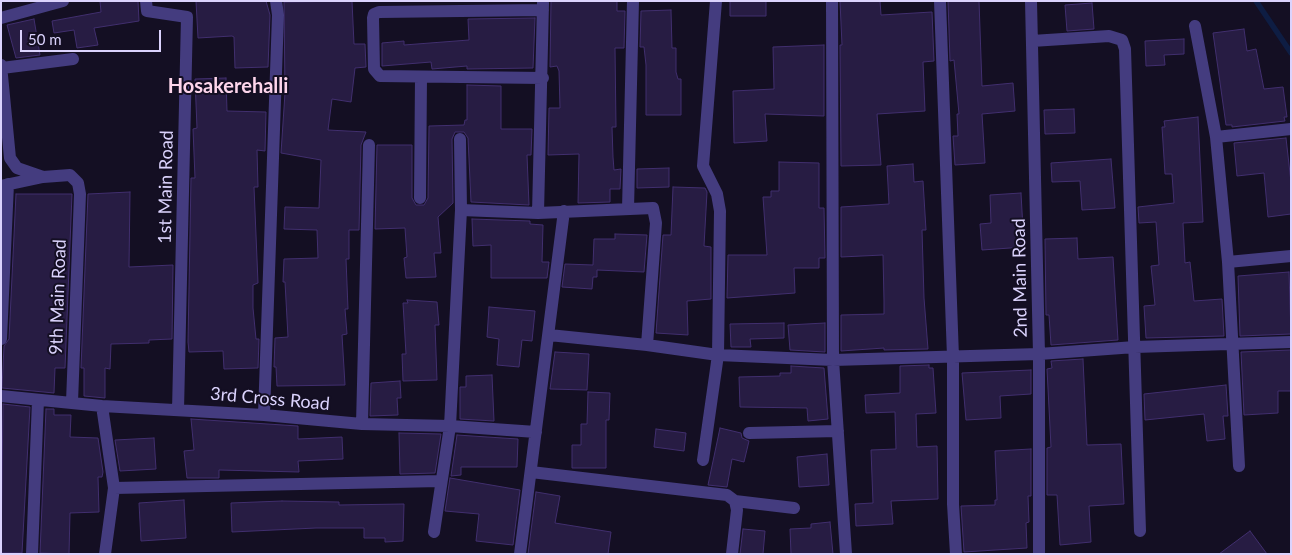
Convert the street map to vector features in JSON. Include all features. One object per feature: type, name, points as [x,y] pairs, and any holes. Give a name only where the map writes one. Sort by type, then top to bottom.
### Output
[{"type":"street","points":[[1,18],[63,1]]},
{"type":"street","name":"1st Main Road","points":[[146,1],[147,11],[187,17],[178,410]]},
{"type":"street","points":[[264,415],[278,25],[276,1]]},
{"type":"street","points":[[628,209],[633,1]]},
{"type":"street","points":[[703,460],[718,355],[720,211],[717,194],[703,166],[716,1]]},
{"type":"street","points":[[832,1],[833,360],[846,554]]},
{"type":"street","points":[[940,1],[953,357],[953,504],[956,554]]},
{"type":"street","name":"2nd Main Road","points":[[1030,1],[1040,354],[1038,554]]},
{"type":"street","points":[[538,213],[543,78],[543,6],[415,6],[374,14],[374,69],[377,75],[385,78],[543,78]]},
{"type":"street","points":[[1194,26],[1216,137],[1228,262],[1240,466]]},
{"type":"street","points":[[1032,41],[1109,36],[1122,40],[1126,49],[1140,531]]},
{"type":"street","points":[[43,177],[16,168],[10,158],[2,73],[73,59]]},
{"type":"street","points":[[420,198],[421,78]]},
{"type":"street","points":[[1216,137],[1291,129]]},
{"type":"street","points":[[434,532],[440,481],[450,426],[461,210],[460,139]]},
{"type":"street","points":[[362,424],[370,145]]},
{"type":"street","name":"9th Main Road","points":[[43,177],[70,175],[78,183],[80,194],[72,402]]},
{"type":"street","points":[[1,339],[4,185],[43,177]]},
{"type":"street","points":[[461,210],[538,213],[653,208],[656,213],[647,345]]},
{"type":"street","points":[[520,554],[564,211]]},
{"type":"street","points":[[1228,262],[1291,256]]},
{"type":"street","points":[[549,336],[647,345],[718,355],[833,360],[1040,354],[1136,346],[1291,342]]},
{"type":"street","name":"3rd Cross Road","points":[[1,396],[102,406],[264,415],[362,424],[450,426],[536,432]]},
{"type":"street","points":[[32,554],[38,400]]},
{"type":"street","points":[[102,406],[114,488],[106,554]]},
{"type":"street","points":[[749,433],[838,431]]},
{"type":"street","points":[[531,472],[727,495],[735,501],[794,508]]},
{"type":"street","points":[[114,488],[440,481]]},
{"type":"street","points":[[732,554],[737,510],[735,501]]},
{"type":"building","points":[[100,1],[138,1],[139,21],[94,28],[98,45],[77,48],[74,30],[54,33],[52,21],[101,12]]},
{"type":"building","points":[[196,1],[266,1],[270,15],[268,67],[235,68],[234,37],[232,36],[198,38]]},
{"type":"building","points":[[352,1],[354,44],[365,44],[366,67],[355,68],[351,102],[332,99],[328,130],[366,132],[361,145],[359,230],[349,230],[349,259],[346,259],[348,309],[345,309],[347,334],[342,335],[345,385],[277,386],[276,367],[274,367],[275,338],[288,337],[285,282],[283,282],[284,259],[318,258],[317,230],[284,229],[285,207],[319,208],[321,160],[281,153],[285,93],[284,2]]},
{"type":"building","points":[[551,1],[617,1],[617,11],[625,11],[624,48],[615,48],[616,127],[612,127],[614,170],[621,169],[620,189],[610,189],[610,202],[578,203],[579,154],[548,155],[549,108],[560,108],[559,71],[557,66],[550,67]]},
{"type":"building","points":[[730,1],[766,1],[766,16],[730,16]]},
{"type":"building","points":[[840,1],[880,1],[881,15],[932,12],[934,61],[923,62],[925,111],[877,114],[881,165],[841,166],[840,45],[842,45]]},
{"type":"building","points":[[948,1],[979,1],[982,86],[1013,83],[1015,111],[982,114],[985,163],[955,165],[953,136],[958,136],[957,114],[959,114],[954,60],[950,61]]},
{"type":"building","points":[[1092,3],[1094,29],[1067,31],[1065,5]]},
{"type":"building","points":[[671,10],[672,48],[676,48],[676,72],[678,79],[681,79],[681,115],[646,115],[646,65],[644,47],[640,47],[641,11]]},
{"type":"building","points":[[535,18],[533,68],[467,69],[467,66],[432,69],[431,62],[382,66],[382,43],[404,41],[404,45],[469,40],[468,19]]},
{"type":"building","points":[[34,19],[40,55],[16,58],[7,25]]},
{"type":"building","points":[[1244,29],[1247,51],[1256,49],[1264,89],[1283,87],[1287,117],[1284,117],[1285,121],[1232,127],[1232,125],[1226,125],[1213,33]]},
{"type":"building","points":[[1184,39],[1184,54],[1164,55],[1165,65],[1146,66],[1145,41]]},
{"type":"building","points":[[824,45],[824,116],[765,114],[767,141],[734,143],[733,91],[774,89],[773,47]]},
{"type":"building","points":[[226,78],[227,111],[266,112],[265,151],[257,150],[258,187],[254,187],[258,283],[253,285],[253,308],[256,339],[259,339],[258,368],[224,369],[223,351],[189,352],[191,178],[195,178],[193,129],[197,128],[195,79]]},
{"type":"building","points":[[467,85],[501,86],[501,129],[532,129],[531,155],[527,155],[529,205],[471,202],[468,138],[464,132],[455,132],[452,139],[453,203],[438,217],[441,253],[434,253],[436,277],[406,278],[404,258],[407,257],[405,228],[375,229],[377,145],[412,145],[412,198],[416,205],[424,205],[428,198],[429,126],[464,125],[465,120],[467,120]]},
{"type":"building","points":[[1074,109],[1075,133],[1045,134],[1044,110]]},
{"type":"building","points":[[1198,117],[1203,222],[1183,223],[1185,263],[1190,262],[1194,301],[1222,299],[1224,336],[1146,338],[1144,306],[1155,305],[1151,266],[1159,265],[1156,222],[1139,223],[1138,207],[1174,203],[1172,174],[1165,174],[1162,127],[1165,127],[1164,121]]},
{"type":"building","points":[[1286,138],[1291,182],[1291,214],[1268,217],[1264,173],[1237,176],[1234,143]]},
{"type":"building","points":[[1111,159],[1115,208],[1082,210],[1080,181],[1052,182],[1051,163]]},
{"type":"building","points":[[779,162],[819,163],[819,208],[824,208],[825,258],[819,258],[819,268],[794,268],[795,293],[727,298],[728,255],[767,255],[763,197],[771,197],[771,191],[779,191]]},
{"type":"building","points":[[913,164],[914,182],[923,181],[926,230],[922,230],[924,298],[928,349],[884,350],[884,348],[841,351],[841,315],[884,314],[884,301],[883,255],[841,257],[841,207],[889,204],[887,166]]},
{"type":"building","points":[[669,168],[669,187],[637,188],[637,169]]},
{"type":"building","points":[[673,187],[705,188],[707,192],[704,246],[711,247],[711,299],[687,301],[688,335],[656,333],[663,235],[671,235]]},
{"type":"building","points":[[130,192],[129,267],[173,265],[172,339],[149,340],[149,343],[111,344],[110,369],[105,368],[105,398],[84,396],[84,368],[81,368],[88,194]]},
{"type":"building","points":[[1021,193],[1024,247],[982,250],[980,224],[991,223],[990,195]]},
{"type":"building","points":[[16,194],[72,194],[65,368],[55,368],[54,393],[2,388],[4,346],[9,339]]},
{"type":"building","points":[[472,219],[530,221],[530,224],[543,225],[542,262],[549,262],[547,278],[491,278],[491,245],[473,246]]},
{"type":"building","points":[[615,234],[647,235],[644,272],[597,270],[597,277],[593,277],[592,289],[562,287],[565,264],[593,265],[594,239],[615,239]]},
{"type":"building","points":[[1077,238],[1078,259],[1113,257],[1118,340],[1051,345],[1049,315],[1046,315],[1045,239]]},
{"type":"building","points":[[1289,272],[1291,334],[1240,336],[1238,276]]},
{"type":"building","points":[[407,300],[437,302],[439,325],[435,325],[437,380],[403,381],[402,354],[406,354],[403,303],[408,303]]},
{"type":"building","points":[[489,307],[535,311],[532,341],[522,340],[519,367],[497,365],[499,339],[487,337]]},
{"type":"building","points":[[784,323],[784,338],[750,339],[751,347],[731,347],[730,324]]},
{"type":"building","points":[[825,323],[825,352],[790,350],[788,325]]},
{"type":"building","points":[[1291,350],[1291,391],[1278,391],[1278,413],[1244,415],[1241,352]]},
{"type":"building","points":[[555,352],[589,354],[587,390],[550,389]]},
{"type":"building","points":[[1083,359],[1087,445],[1121,444],[1124,504],[1089,506],[1091,542],[1060,545],[1057,495],[1047,495],[1047,448],[1051,447],[1047,369],[1052,368],[1051,361]]},
{"type":"building","points":[[929,365],[929,368],[933,368],[936,413],[916,414],[917,447],[937,446],[938,499],[891,501],[893,524],[856,526],[855,504],[873,503],[871,450],[896,449],[895,412],[866,413],[865,395],[900,393],[900,366]]},
{"type":"building","points":[[791,366],[824,368],[828,419],[808,421],[807,408],[740,407],[739,377],[780,376],[780,373],[791,373]]},
{"type":"building","points":[[1031,370],[1031,394],[1000,396],[1001,418],[966,420],[962,373]]},
{"type":"building","points":[[492,375],[494,421],[460,419],[460,387],[466,387],[466,376]]},
{"type":"building","points":[[400,381],[401,398],[397,398],[398,415],[370,416],[371,383]]},
{"type":"building","points":[[1226,385],[1228,416],[1223,416],[1225,439],[1207,441],[1204,414],[1145,420],[1144,394]]},
{"type":"building","points":[[588,392],[610,393],[609,420],[606,420],[606,468],[572,468],[572,445],[581,445],[581,424],[587,424]]},
{"type":"building","points":[[3,404],[30,407],[22,553],[1,553]]},
{"type":"building","points":[[46,409],[54,409],[54,415],[71,415],[70,437],[98,438],[103,472],[102,477],[98,477],[99,512],[70,513],[69,554],[40,553]]},
{"type":"building","points":[[191,419],[298,426],[298,439],[342,437],[343,459],[298,461],[299,472],[219,470],[219,478],[187,478],[184,451],[194,450]]},
{"type":"building","points":[[720,428],[741,433],[742,438],[749,441],[744,462],[732,459],[727,487],[708,485]]},
{"type":"building","points":[[656,429],[686,433],[684,451],[654,447]]},
{"type":"building","points":[[399,433],[441,434],[435,473],[400,474]]},
{"type":"building","points":[[457,435],[518,439],[517,467],[461,467],[461,475],[451,476]]},
{"type":"building","points":[[154,438],[156,469],[120,471],[115,440]]},
{"type":"building","points":[[1031,449],[1031,496],[1028,496],[1029,522],[1026,523],[1027,548],[964,552],[961,506],[995,505],[995,500],[997,500],[995,451]]},
{"type":"building","points":[[827,454],[829,485],[799,487],[797,457]]},
{"type":"building","points":[[450,478],[520,490],[513,545],[476,541],[479,514],[445,511]]},
{"type":"building","points":[[536,492],[560,496],[555,523],[611,532],[608,554],[528,554]]},
{"type":"building","points":[[184,500],[186,538],[141,541],[139,503]]},
{"type":"building","points":[[282,501],[339,502],[339,505],[404,504],[403,541],[385,542],[385,538],[364,538],[364,528],[232,532],[231,503]]},
{"type":"building","points":[[830,522],[833,554],[791,554],[790,529],[811,528],[811,524]]},
{"type":"building","points":[[743,529],[765,531],[763,554],[740,554]]},
{"type":"building","points":[[1250,531],[1267,554],[1219,554]]},
{"type":"waterway","points":[[1256,1],[1291,53]]},
{"type":"district","name":"Hosakerehalli","points":[[228,87]]}]
